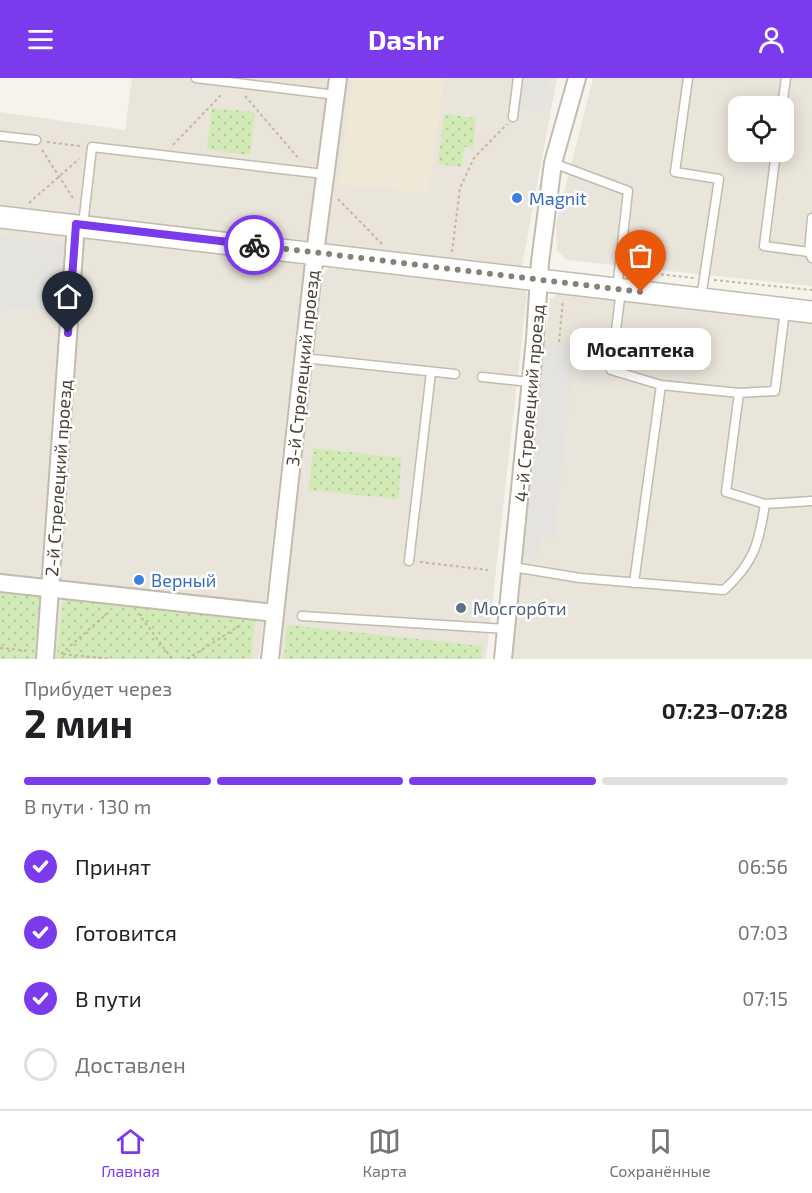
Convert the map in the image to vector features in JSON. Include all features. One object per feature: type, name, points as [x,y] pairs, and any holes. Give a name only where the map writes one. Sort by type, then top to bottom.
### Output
[{"type":"street","name":"4-й Стрелецкий проезд","points":[[503,659],[539,281],[553,163],[574,81]]},
{"type":"street","name":"3-й Стрелецкий проезд","points":[[270,659],[268,612],[337,86]]},
{"type":"street","points":[[0,218],[81,222],[539,281],[619,283],[703,289],[785,309],[812,312]]},
{"type":"street","name":"2-й Стрелецкий проезд","points":[[45,659],[81,222]]},
{"type":"street","points":[[0,583],[268,612]]},
{"type":"lane","points":[[196,78],[233,83],[261,82],[337,86]]},
{"type":"lane","points":[[513,117],[518,78]]},
{"type":"lane","points":[[688,78],[675,172],[719,179],[703,289]]},
{"type":"lane","points":[[783,96],[786,78]]},
{"type":"lane","points":[[0,136],[36,140]]},
{"type":"lane","points":[[81,222],[92,147],[324,174]]},
{"type":"lane","points":[[775,162],[764,246],[810,255],[812,218]]},
{"type":"lane","points":[[553,163],[628,191],[611,370],[661,385],[739,393],[775,391],[785,309]]},
{"type":"lane","points":[[303,358],[455,374]]},
{"type":"lane","points":[[409,561],[431,372]]},
{"type":"lane","points":[[482,377],[530,382]]},
{"type":"lane","points":[[634,582],[661,385]]},
{"type":"lane","points":[[739,393],[726,492],[765,504],[812,501]]},
{"type":"lane","points":[[513,567],[535,573],[724,590],[742,574],[756,552],[765,504]]},
{"type":"lane","points":[[302,616],[506,629]]},
{"type":"path","points":[[163,156],[233,83]]},
{"type":"path","points":[[452,252],[460,188],[474,158],[513,117]]},
{"type":"path","points":[[36,140],[92,147]]},
{"type":"path","points":[[36,140],[60,177],[81,222]]},
{"type":"path","points":[[28,203],[92,147]]},
{"type":"path","points":[[619,283],[703,289],[812,290]]},
{"type":"path","points":[[559,342],[563,300]]},
{"type":"path","points":[[409,561],[488,570]]},
{"type":"path","points":[[62,654],[126,597],[172,659]]},
{"type":"path","points":[[187,659],[268,612]]},
{"type":"path","points":[[195,654],[198,659]]},
{"type":"shaded area","points":[[132,78],[557,78],[522,266],[0,210],[0,112],[125,130]]},
{"type":"shaded area","points":[[353,78],[444,78],[429,193],[338,184]]},
{"type":"shaded area","points":[[511,78],[547,78],[544,111],[508,107]]},
{"type":"shaded area","points":[[593,78],[812,78],[812,286],[567,260],[557,251],[556,224]]},
{"type":"shaded area","points":[[0,225],[57,230],[70,245],[41,659],[0,659]]},
{"type":"shaded area","points":[[89,235],[290,258],[304,266],[259,659],[49,659],[82,243]]},
{"type":"shaded area","points":[[0,237],[64,243],[58,312],[0,306]]},
{"type":"shaded area","points":[[335,262],[520,282],[527,294],[486,659],[279,659],[323,273]]},
{"type":"shaded area","points":[[561,291],[812,319],[812,659],[509,659],[550,300]]},
{"type":"shaded area","points":[[543,340],[576,344],[554,538],[540,536],[537,558],[518,556]]},
{"type":"green space","points":[[212,108],[255,112],[250,155],[207,149]]},
{"type":"green space","points":[[444,114],[476,118],[473,148],[464,147],[462,167],[438,164]]},
{"type":"green space","points":[[313,448],[402,458],[398,499],[309,490]]},
{"type":"green space","points":[[0,589],[41,594],[34,659],[0,659]]},
{"type":"green space","points":[[63,599],[255,620],[251,659],[56,659]]},
{"type":"green space","points":[[287,625],[483,646],[481,659],[284,659]]},
{"type":"way so far","points":[[254,245],[641,292]]},
{"type":"place","name":"Magnit","points":[[517,198]]},
{"type":"place","name":"Мосаптека","points":[[641,292]]},
{"type":"place","name":"Верный","points":[[139,580]]},
{"type":"place","name":"Мосгорбти","points":[[461,608]]},
{"type":"route","points":[[68,333],[76,224],[254,245]]}]
